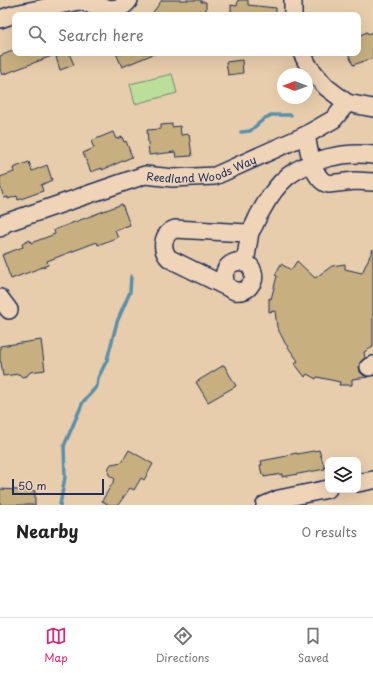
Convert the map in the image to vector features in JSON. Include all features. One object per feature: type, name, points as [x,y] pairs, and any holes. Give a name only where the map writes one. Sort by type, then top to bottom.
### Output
[{"type":"street","points":[[25,12],[83,1],[109,9],[118,8],[127,3],[129,0]]},
{"type":"street","points":[[293,0],[293,12]]},
{"type":"street","points":[[0,19],[12,15]]},
{"type":"street","points":[[304,56],[309,67],[326,87],[347,103],[373,108]]},
{"type":"street","name":"Reedland Woods Way","points":[[0,228],[5,223],[145,175],[173,178],[215,176],[306,135],[334,119],[347,103]]},
{"type":"street","points":[[306,135],[312,163],[321,180],[328,184],[354,181],[373,182]]},
{"type":"street","points":[[250,232],[175,229],[167,234],[163,247],[170,259],[235,291],[240,292],[245,290],[252,284],[254,274],[249,265],[245,263],[250,232],[260,212],[287,177],[298,169],[312,163],[343,154],[373,155]]},
{"type":"street","points":[[361,482],[373,480]]},
{"type":"street","points":[[265,505],[279,499],[325,490]]},
{"type":"green space","points":[[172,74],[177,93],[135,104],[130,84]]},
{"type":"building","points":[[162,0],[201,0],[201,2],[206,2],[206,12],[153,12]]},
{"type":"building","points":[[238,0],[248,0],[248,5],[276,8],[276,12],[231,12],[231,5],[237,6]]},
{"type":"building","points":[[367,32],[368,34],[373,32],[373,58],[353,65],[349,56],[361,56],[361,35]]},
{"type":"building","points":[[12,51],[12,56],[52,56],[2,75],[0,69],[0,56]]},
{"type":"building","points":[[70,56],[74,65],[60,70],[56,57]]},
{"type":"building","points":[[117,56],[149,56],[122,67]]},
{"type":"building","points":[[242,60],[243,73],[228,75],[226,62]]},
{"type":"building","points":[[172,124],[172,127],[180,126],[181,135],[189,134],[192,156],[176,157],[175,152],[149,155],[147,130],[161,129],[161,125]]},
{"type":"building","points":[[113,132],[116,139],[122,137],[124,142],[126,141],[132,157],[102,170],[102,168],[91,172],[83,153],[94,148],[91,141]]},
{"type":"building","points":[[29,162],[32,171],[47,165],[52,180],[41,185],[43,191],[18,200],[17,196],[8,199],[8,197],[4,198],[0,186],[0,177],[14,172],[13,168]]},
{"type":"building","points":[[122,204],[130,225],[115,230],[118,237],[98,245],[97,242],[47,261],[48,265],[11,279],[2,255],[23,247],[22,244],[30,240],[31,243],[55,234],[54,230]]},
{"type":"building","points":[[373,249],[373,347],[364,352],[365,358],[360,362],[359,367],[360,372],[368,377],[352,379],[352,385],[339,385],[340,382],[317,377],[316,379],[307,374],[305,377],[295,364],[298,361],[285,343],[277,327],[275,311],[269,312],[269,298],[271,299],[277,276],[275,275],[281,264],[291,270],[297,261],[315,278],[332,266],[345,264],[345,269],[362,273]]},
{"type":"building","points":[[41,340],[45,370],[30,372],[27,376],[22,377],[19,374],[3,376],[0,362],[0,346]]},
{"type":"building","points":[[224,365],[236,386],[208,402],[196,382]]},
{"type":"building","points":[[129,450],[153,464],[144,480],[141,478],[134,490],[130,488],[118,505],[109,505],[102,501],[115,479],[109,475],[108,469],[111,464],[122,462]]},
{"type":"building","points":[[319,450],[325,469],[282,477],[282,474],[264,477],[264,474],[262,475],[260,465],[262,465],[261,461]]},
{"type":"building","points":[[0,489],[35,491],[35,505],[0,505]]},
{"type":"waterway","points":[[241,132],[250,131],[265,118],[272,115],[291,115]]},
{"type":"waterway","points":[[60,505],[65,477],[64,446],[83,402],[97,386],[98,378],[107,360],[117,322],[130,292],[131,276]]}]
